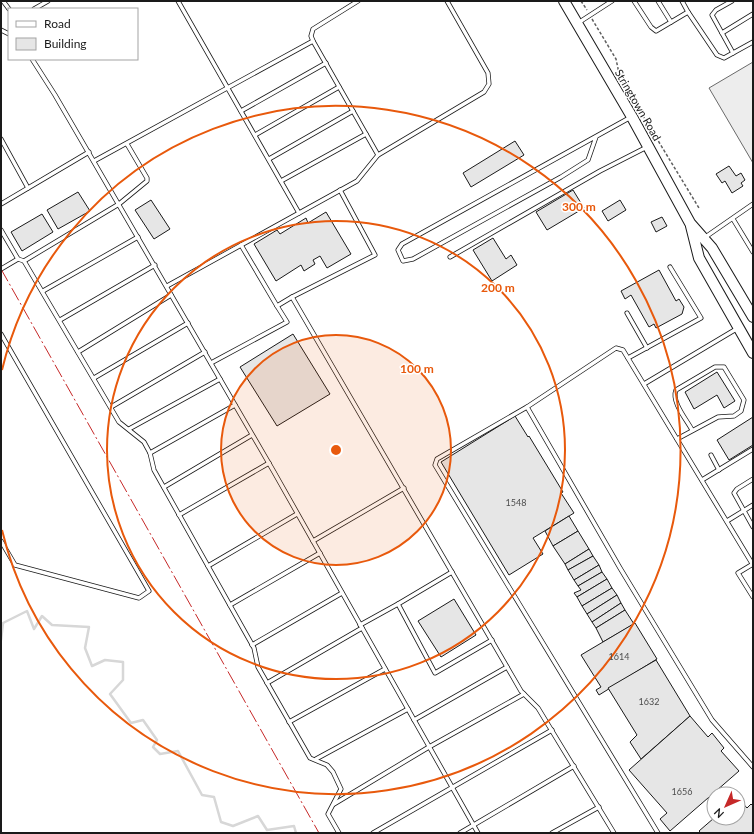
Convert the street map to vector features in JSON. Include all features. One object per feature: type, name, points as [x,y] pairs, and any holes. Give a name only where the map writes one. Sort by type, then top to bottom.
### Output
[{"type":"main road","name":"Stringtown Road","points":[[564,1],[632,117],[690,223],[700,258],[753,353]]},
{"type":"main road","name":"Stringtown Road","points":[[690,223],[712,248],[753,317]]},
{"type":"lane","points":[[36,8],[48,1]]},
{"type":"lane","points":[[178,1],[299,213]]},
{"type":"lane","points":[[358,1],[313,29],[311,36],[378,155]]},
{"type":"lane","points":[[167,286],[357,181],[378,155],[484,92],[488,84],[488,73],[447,1]]},
{"type":"lane","points":[[577,24],[612,1]]},
{"type":"lane","points":[[634,1],[656,31],[688,12]]},
{"type":"lane","points":[[658,1],[671,22]]},
{"type":"lane","points":[[682,1],[717,55],[724,58],[753,42]]},
{"type":"lane","points":[[732,1],[716,10],[712,15],[733,53]]},
{"type":"lane","points":[[722,33],[753,14]]},
{"type":"lane","points":[[94,162],[313,41]]},
{"type":"lane","points":[[33,60],[89,152],[269,463],[478,833]]},
{"type":"lane","points":[[241,111],[326,63]]},
{"type":"lane","points":[[255,135],[339,87]]},
{"type":"lane","points":[[269,159],[353,111]]},
{"type":"lane","points":[[596,138],[588,160],[566,174],[412,259],[402,261],[398,250],[402,244],[632,117]]},
{"type":"lane","points":[[281,181],[366,134]]},
{"type":"lane","points":[[1,139],[28,188]]},
{"type":"lane","points":[[24,261],[119,204],[146,181],[147,178],[127,144]]},
{"type":"lane","points":[[450,257],[600,171],[648,146]]},
{"type":"lane","points":[[1,204],[89,152]]},
{"type":"lane","points":[[277,306],[375,255],[340,190]]},
{"type":"lane","points":[[704,238],[753,204]]},
{"type":"lane","points":[[733,219],[753,252]]},
{"type":"lane","points":[[1,230],[18,259],[24,261],[119,422],[144,442],[150,453],[154,470],[252,645],[258,667],[310,758],[327,765],[333,772],[341,789],[328,814],[339,833]]},
{"type":"lane","points":[[42,291],[138,236]]},
{"type":"lane","points":[[211,363],[287,322],[241,245]]},
{"type":"lane","points":[[1,269],[18,259]]},
{"type":"lane","points":[[60,320],[154,265]]},
{"type":"lane","points":[[628,358],[701,318],[670,267]]},
{"type":"lane","points":[[78,352],[172,295]]},
{"type":"lane","points":[[292,297],[524,694],[538,708],[614,833]]},
{"type":"lane","points":[[627,313],[647,348]]},
{"type":"lane","points":[[94,378],[188,323]]},
{"type":"lane","points":[[644,384],[739,328]]},
{"type":"lane","points":[[1,334],[149,591],[139,598],[15,565],[1,541]]},
{"type":"lane","points":[[658,833],[435,465],[437,459],[527,407],[616,348],[623,350],[753,564],[738,573],[753,597]]},
{"type":"lane","points":[[111,407],[205,352]]},
{"type":"lane","points":[[677,439],[718,417],[734,416],[744,407],[744,400],[724,367],[715,367],[676,390],[674,394],[676,400],[692,430]]},
{"type":"lane","points":[[129,430],[220,379]]},
{"type":"lane","points":[[150,453],[235,405]]},
{"type":"lane","points":[[527,407],[617,563],[712,720],[753,767]]},
{"type":"lane","points":[[164,487],[252,435]]},
{"type":"lane","points":[[702,480],[753,449]]},
{"type":"lane","points":[[711,455],[719,470]]},
{"type":"lane","points":[[179,514],[269,463]]},
{"type":"lane","points":[[753,479],[737,489],[734,493],[753,527]]},
{"type":"lane","points":[[313,541],[404,488]]},
{"type":"lane","points":[[727,522],[743,510],[753,505]]},
{"type":"lane","points":[[208,566],[297,514]]},
{"type":"lane","points":[[230,605],[320,553]]},
{"type":"lane","points":[[267,683],[452,572]]},
{"type":"lane","points":[[252,645],[342,593]]},
{"type":"lane","points":[[398,604],[435,673],[492,640]]},
{"type":"lane","points":[[414,720],[508,667]]},
{"type":"lane","points":[[289,722],[385,669]]},
{"type":"lane","points":[[331,806],[429,747],[524,694]]},
{"type":"lane","points":[[316,760],[408,709]]},
{"type":"lane","points":[[372,833],[552,730]]},
{"type":"lane","points":[[460,833],[574,766]]},
{"type":"lane","points":[[552,833],[599,807]]},
{"type":"path","points":[[581,1],[616,59],[620,78],[699,208]]},
{"type":"shaded area","points":[[753,62],[753,163],[709,88]]},
{"type":"building","points":[[515,141],[524,155],[471,187],[463,173]]},
{"type":"building","points":[[729,166],[736,176],[741,173],[745,180],[741,183],[743,186],[732,193],[725,181],[722,183],[716,174]]},
{"type":"building","points":[[573,190],[584,208],[547,230],[536,212]]},
{"type":"building","points":[[78,192],[90,211],[58,229],[47,210]]},
{"type":"building","points":[[151,200],[170,229],[154,239],[135,210]]},
{"type":"building","points":[[620,200],[626,210],[608,221],[602,211]]},
{"type":"building","points":[[326,212],[351,254],[327,268],[320,256],[313,260],[315,264],[304,271],[301,265],[276,281],[254,244],[277,230],[280,234],[306,218],[308,223]]},
{"type":"building","points":[[42,214],[53,232],[22,251],[11,232]]},
{"type":"building","points":[[662,217],[667,226],[656,232],[651,222]]},
{"type":"building","points":[[493,238],[506,259],[511,255],[517,265],[492,281],[473,250]]},
{"type":"building","points":[[659,270],[676,301],[679,299],[684,307],[682,314],[656,328],[654,324],[649,327],[631,295],[625,299],[621,291]]},
{"type":"building","points":[[293,334],[330,394],[277,426],[240,367]]},
{"type":"building","points":[[717,372],[735,401],[724,408],[717,395],[694,409],[685,392]]},
{"type":"building","points":[[515,416],[528,437],[529,436],[574,513],[533,538],[543,554],[509,575],[441,462]]},
{"type":"building","points":[[753,417],[753,445],[729,460],[717,440]]},
{"type":"building","points":[[569,516],[578,531],[553,546],[545,531]]},
{"type":"building","points":[[578,531],[589,549],[565,564],[553,546]]},
{"type":"building","points":[[589,549],[593,556],[568,570],[565,564]]},
{"type":"building","points":[[593,556],[599,565],[574,580],[568,570]]},
{"type":"building","points":[[599,565],[602,572],[578,586],[574,580]]},
{"type":"building","points":[[602,572],[607,579],[577,597],[574,593],[581,590],[578,586]]},
{"type":"building","points":[[607,579],[612,588],[582,606],[577,597]]},
{"type":"building","points":[[612,588],[617,595],[587,614],[582,606]]},
{"type":"building","points":[[617,595],[621,603],[592,622],[587,614]]},
{"type":"building","points":[[454,599],[476,635],[441,657],[418,621]]},
{"type":"building","points":[[621,603],[625,610],[596,628],[592,622]]},
{"type":"building","points":[[625,610],[634,624],[603,642],[596,628]]},
{"type":"building","points":[[635,623],[657,659],[599,695],[596,690],[601,687],[581,655]]},
{"type":"building","points":[[656,660],[690,716],[641,759],[630,742],[637,735],[608,688]]},
{"type":"building","points":[[690,716],[708,737],[712,733],[724,748],[721,751],[739,771],[722,786],[706,786],[706,800],[670,831],[660,819],[667,813],[629,770]]},
{"type":"building","points":[[751,804],[753,806],[753,833],[701,833],[699,831],[706,825],[746,826],[746,807],[747,808]]},
{"type":"waterway","points":[[1,640],[3,623],[27,611],[34,629],[42,616],[52,625],[89,627],[85,648],[92,666],[105,660],[123,662],[123,680],[110,694],[131,723],[143,720],[157,740],[153,747],[160,754],[178,751],[202,795],[214,797],[221,822],[233,826],[258,816],[267,830],[294,826],[296,833]]},
{"type":"power","points":[[1,269],[319,833]]}]
